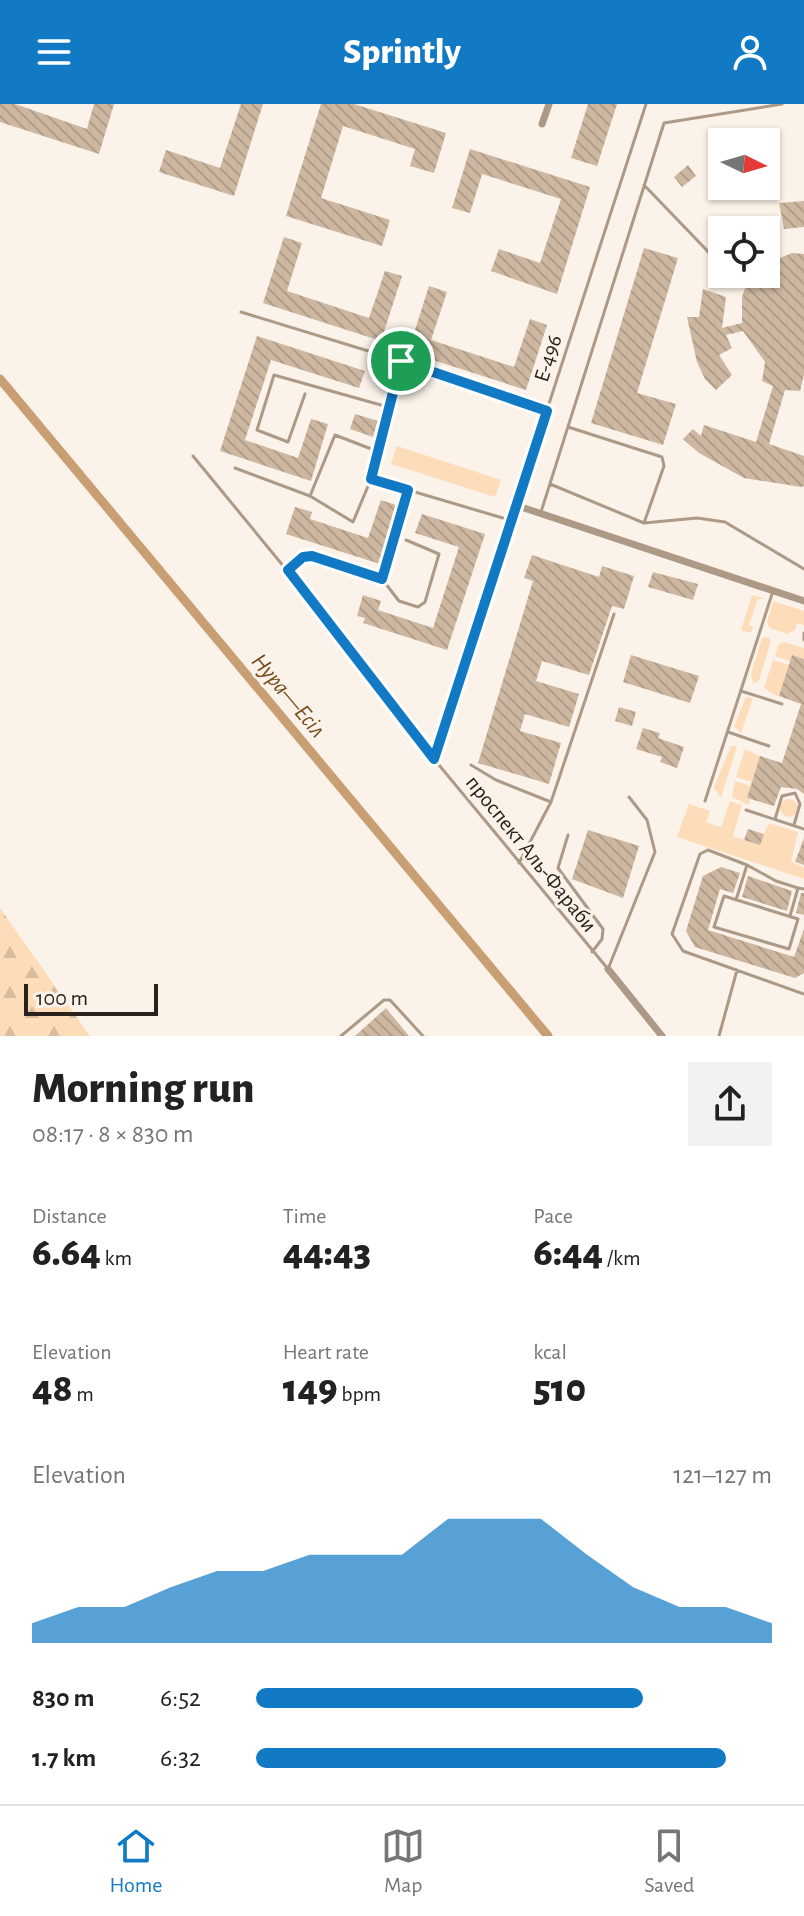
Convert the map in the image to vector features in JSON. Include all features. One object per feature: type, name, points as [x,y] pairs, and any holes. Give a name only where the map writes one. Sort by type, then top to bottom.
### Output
[{"type":"street","points":[[542,124],[549,104]]},
{"type":"street","points":[[518,506],[804,601]]},
{"type":"street","points":[[608,969],[662,1036]]},
{"type":"lane","name":"E-496","points":[[434,759],[646,104]]},
{"type":"lane","points":[[540,514],[664,123],[782,104]]},
{"type":"lane","points":[[644,185],[708,251]]},
{"type":"lane","points":[[241,312],[401,361],[547,411]]},
{"type":"lane","points":[[235,468],[310,496],[353,522],[371,479],[375,451],[401,361]]},
{"type":"lane","points":[[305,394],[288,442],[257,430],[274,375],[388,407]]},
{"type":"lane","points":[[568,427],[662,457],[664,466],[644,523]]},
{"type":"lane","points":[[310,496],[335,435],[375,451]]},
{"type":"lane","name":"проспект Аль-Фараби","points":[[193,456],[288,570],[434,759],[608,969]]},
{"type":"lane","points":[[371,479],[513,521]]},
{"type":"lane","points":[[550,484],[644,523],[697,518],[725,522],[804,569]]},
{"type":"lane","points":[[382,579],[408,490]]},
{"type":"lane","points":[[288,570],[303,557],[312,556],[382,579],[399,601],[418,607],[425,602],[439,554],[406,540]]},
{"type":"lane","points":[[705,801],[773,591]]},
{"type":"lane","points":[[519,863],[551,802],[614,614]]},
{"type":"lane","points":[[804,633],[804,640]]},
{"type":"lane","points":[[741,691],[782,704]]},
{"type":"lane","points":[[728,732],[769,746]]},
{"type":"lane","points":[[471,765],[496,780],[551,802]]},
{"type":"lane","points":[[775,819],[782,796],[792,792],[800,800],[794,825]]},
{"type":"lane","points":[[608,969],[655,852],[647,820],[629,797]]},
{"type":"lane","points":[[746,810],[804,829]]},
{"type":"lane","points":[[568,835],[558,868],[603,929],[602,939],[592,952]]},
{"type":"lane","points":[[804,889],[776,881],[747,865],[708,850],[700,854],[672,934],[683,951],[804,994]]},
{"type":"lane","points":[[736,900],[747,865]]},
{"type":"lane","points":[[790,917],[798,888]]},
{"type":"lane","points":[[724,896],[790,917],[798,919],[789,949],[714,927],[724,896]]},
{"type":"lane","points":[[719,1036],[737,970]]},
{"type":"lane","points":[[341,1036],[384,1000],[390,1000],[423,1036]]},
{"type":"green space","points":[[397,446],[501,480],[495,497],[391,464]]},
{"type":"green space","points":[[752,595],[766,599],[758,599],[749,625],[753,627],[751,633],[741,630]]},
{"type":"green space","points":[[773,601],[804,611],[804,625],[797,623],[795,630],[787,634],[770,628],[767,623]]},
{"type":"green space","points":[[769,637],[771,641],[759,680],[753,684],[751,674],[762,638]]},
{"type":"green space","points":[[784,642],[804,648],[804,659],[792,655],[790,661],[775,656],[778,645]]},
{"type":"green space","points":[[773,660],[789,665],[779,697],[764,688]]},
{"type":"green space","points":[[746,697],[753,698],[741,733],[734,726]]},
{"type":"green space","points":[[731,746],[737,746],[721,798],[714,787]]},
{"type":"green space","points":[[745,749],[760,756],[752,782],[736,777]]},
{"type":"green space","points":[[735,781],[751,786],[749,805],[732,797]]},
{"type":"green space","points":[[785,799],[793,799],[798,808],[796,815],[785,817],[780,812],[780,804]]},
{"type":"green space","points":[[730,801],[742,805],[733,836],[759,845],[769,823],[798,832],[791,862],[804,867],[804,879],[677,837],[689,804],[710,811],[706,822],[721,827]]},
{"type":"green space","points":[[0,908],[90,1036],[0,1036]]},
{"type":"building","points":[[0,104],[15,104],[87,129],[94,104],[114,104],[99,154],[0,122]]},
{"type":"building","points":[[241,104],[263,104],[234,196],[159,172],[166,150],[220,168]]},
{"type":"building","points":[[321,104],[354,104],[446,133],[434,173],[410,166],[415,149],[343,126],[321,198],[390,220],[382,246],[286,216]]},
{"type":"building","points":[[588,104],[617,104],[597,166],[571,158]]},
{"type":"building","points":[[470,149],[590,187],[557,294],[491,271],[499,249],[540,263],[561,199],[482,174],[470,213],[452,208]]},
{"type":"building","points":[[688,165],[696,176],[682,187],[674,177]]},
{"type":"building","points":[[804,201],[804,227],[784,229],[779,203]]},
{"type":"building","points":[[284,237],[302,243],[287,291],[369,318],[385,271],[402,276],[381,341],[263,303]]},
{"type":"building","points":[[644,248],[678,258],[637,393],[676,404],[663,445],[591,423]]},
{"type":"building","points":[[792,253],[804,254],[804,375],[800,391],[785,390],[769,444],[804,456],[804,486],[801,487],[744,478],[699,453],[683,439],[693,429],[701,436],[704,425],[756,442],[773,386],[762,381],[765,362],[743,331],[726,335],[732,348],[719,355],[732,375],[716,390],[705,379],[697,362],[687,317],[699,317],[703,289],[726,297],[722,328],[742,323],[745,288],[780,288],[780,258]]},
{"type":"building","points":[[429,286],[447,292],[431,340],[514,367],[530,319],[547,325],[526,390],[408,352]]},
{"type":"building","points":[[257,336],[365,371],[359,388],[271,360],[245,440],[298,458],[311,419],[328,424],[311,481],[220,451]]},
{"type":"building","points":[[355,414],[378,421],[373,437],[350,429]]},
{"type":"building","points":[[381,500],[399,506],[380,564],[286,534],[295,507],[312,512],[310,519],[368,538]]},
{"type":"building","points":[[422,514],[485,534],[447,650],[363,623],[365,618],[357,616],[363,595],[381,601],[378,610],[433,628],[459,547],[415,533]]},
{"type":"building","points":[[532,555],[599,577],[602,566],[634,576],[624,609],[612,606],[589,675],[542,661],[536,681],[579,694],[569,727],[525,714],[520,731],[561,743],[549,784],[478,763],[533,581],[524,578]]},
{"type":"building","points":[[653,572],[698,584],[693,600],[648,587]]},
{"type":"building","points":[[631,655],[699,676],[690,703],[623,682]]},
{"type":"building","points":[[792,655],[804,659],[804,794],[797,789],[781,787],[774,806],[747,798],[760,756],[782,763],[801,704],[779,696]]},
{"type":"building","points":[[619,707],[636,712],[632,726],[615,721]]},
{"type":"building","points":[[643,728],[660,733],[658,738],[684,747],[677,768],[660,762],[662,757],[636,749]]},
{"type":"building","points":[[748,829],[764,834],[760,845],[744,840]]},
{"type":"building","points":[[588,830],[639,846],[623,898],[572,879]]},
{"type":"building","points":[[804,838],[804,865],[795,862]]},
{"type":"building","points":[[721,867],[740,873],[733,893],[720,889],[708,930],[794,957],[804,929],[804,973],[795,978],[695,947],[686,931],[703,876]]},
{"type":"building","points":[[748,876],[792,891],[787,911],[742,897]]},
{"type":"building","points":[[801,893],[804,893],[804,915],[796,913]]},
{"type":"building","points":[[386,1008],[409,1036],[355,1036]]},
{"type":"waterway","name":"Нура—Есіл","points":[[0,379],[548,1036]]},
{"type":"route","points":[[401,361],[547,411],[434,759],[363,663],[288,570],[308,555],[382,579],[408,490],[371,479],[375,451],[401,361]]}]
